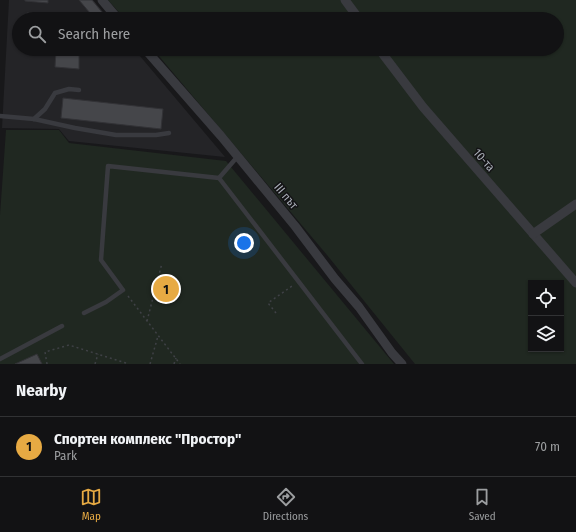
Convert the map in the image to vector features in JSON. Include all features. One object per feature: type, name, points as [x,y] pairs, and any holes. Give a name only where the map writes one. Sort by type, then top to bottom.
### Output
[{"type":"street","points":[[102,0],[112,12]]},
{"type":"street","points":[[345,0],[353,12]]},
{"type":"street","name":"ІІІ път","points":[[151,56],[238,156],[295,226],[334,279],[359,307],[392,353],[402,364]]},
{"type":"street","name":"10-та","points":[[384,56],[422,107],[576,284]]},
{"type":"street","points":[[533,234],[576,204]]},
{"type":"lane","points":[[34,119],[45,109],[55,94],[69,89],[79,90]]},
{"type":"lane","points":[[0,116],[34,119],[116,135],[156,135],[169,133]]},
{"type":"lane","points":[[219,178],[238,156]]},
{"type":"lane","points":[[84,313],[106,302],[123,290],[101,260],[108,166],[219,178],[362,364]]},
{"type":"lane","points":[[0,359],[62,326]]},
{"type":"path","points":[[147,321],[162,263]]},
{"type":"path","points":[[276,313],[268,303],[298,281]]},
{"type":"path","points":[[123,290],[180,364]]},
{"type":"path","points":[[150,364],[158,336]]},
{"type":"path","points":[[47,364],[45,352],[69,345],[129,364]]},
{"type":"path","points":[[96,364],[98,354]]},
{"type":"path","points":[[174,364],[176,358]]},
{"type":"shaded area","points":[[9,0],[93,0],[103,12],[12,12],[12,56],[140,56],[225,157],[69,141],[59,129],[2,128]]},
{"type":"shaded area","points":[[108,0],[576,0],[576,364],[415,364],[327,255],[159,56],[564,56],[564,12],[119,12]]},
{"type":"shaded area","points":[[6,130],[59,130],[69,143],[226,161],[394,364],[0,364],[0,215]]},
{"type":"building","points":[[48,0],[48,3],[25,1]]},
{"type":"building","points":[[79,0],[92,0],[102,12],[89,12]]},
{"type":"building","points":[[56,56],[79,56],[79,69],[55,67]]},
{"type":"building","points":[[63,98],[163,109],[161,129],[61,118]]},
{"type":"building","points":[[37,354],[42,364],[15,364]]},
{"type":"place","name":"Спортен комплекс \"Простор\"","points":[[166,289]]}]
